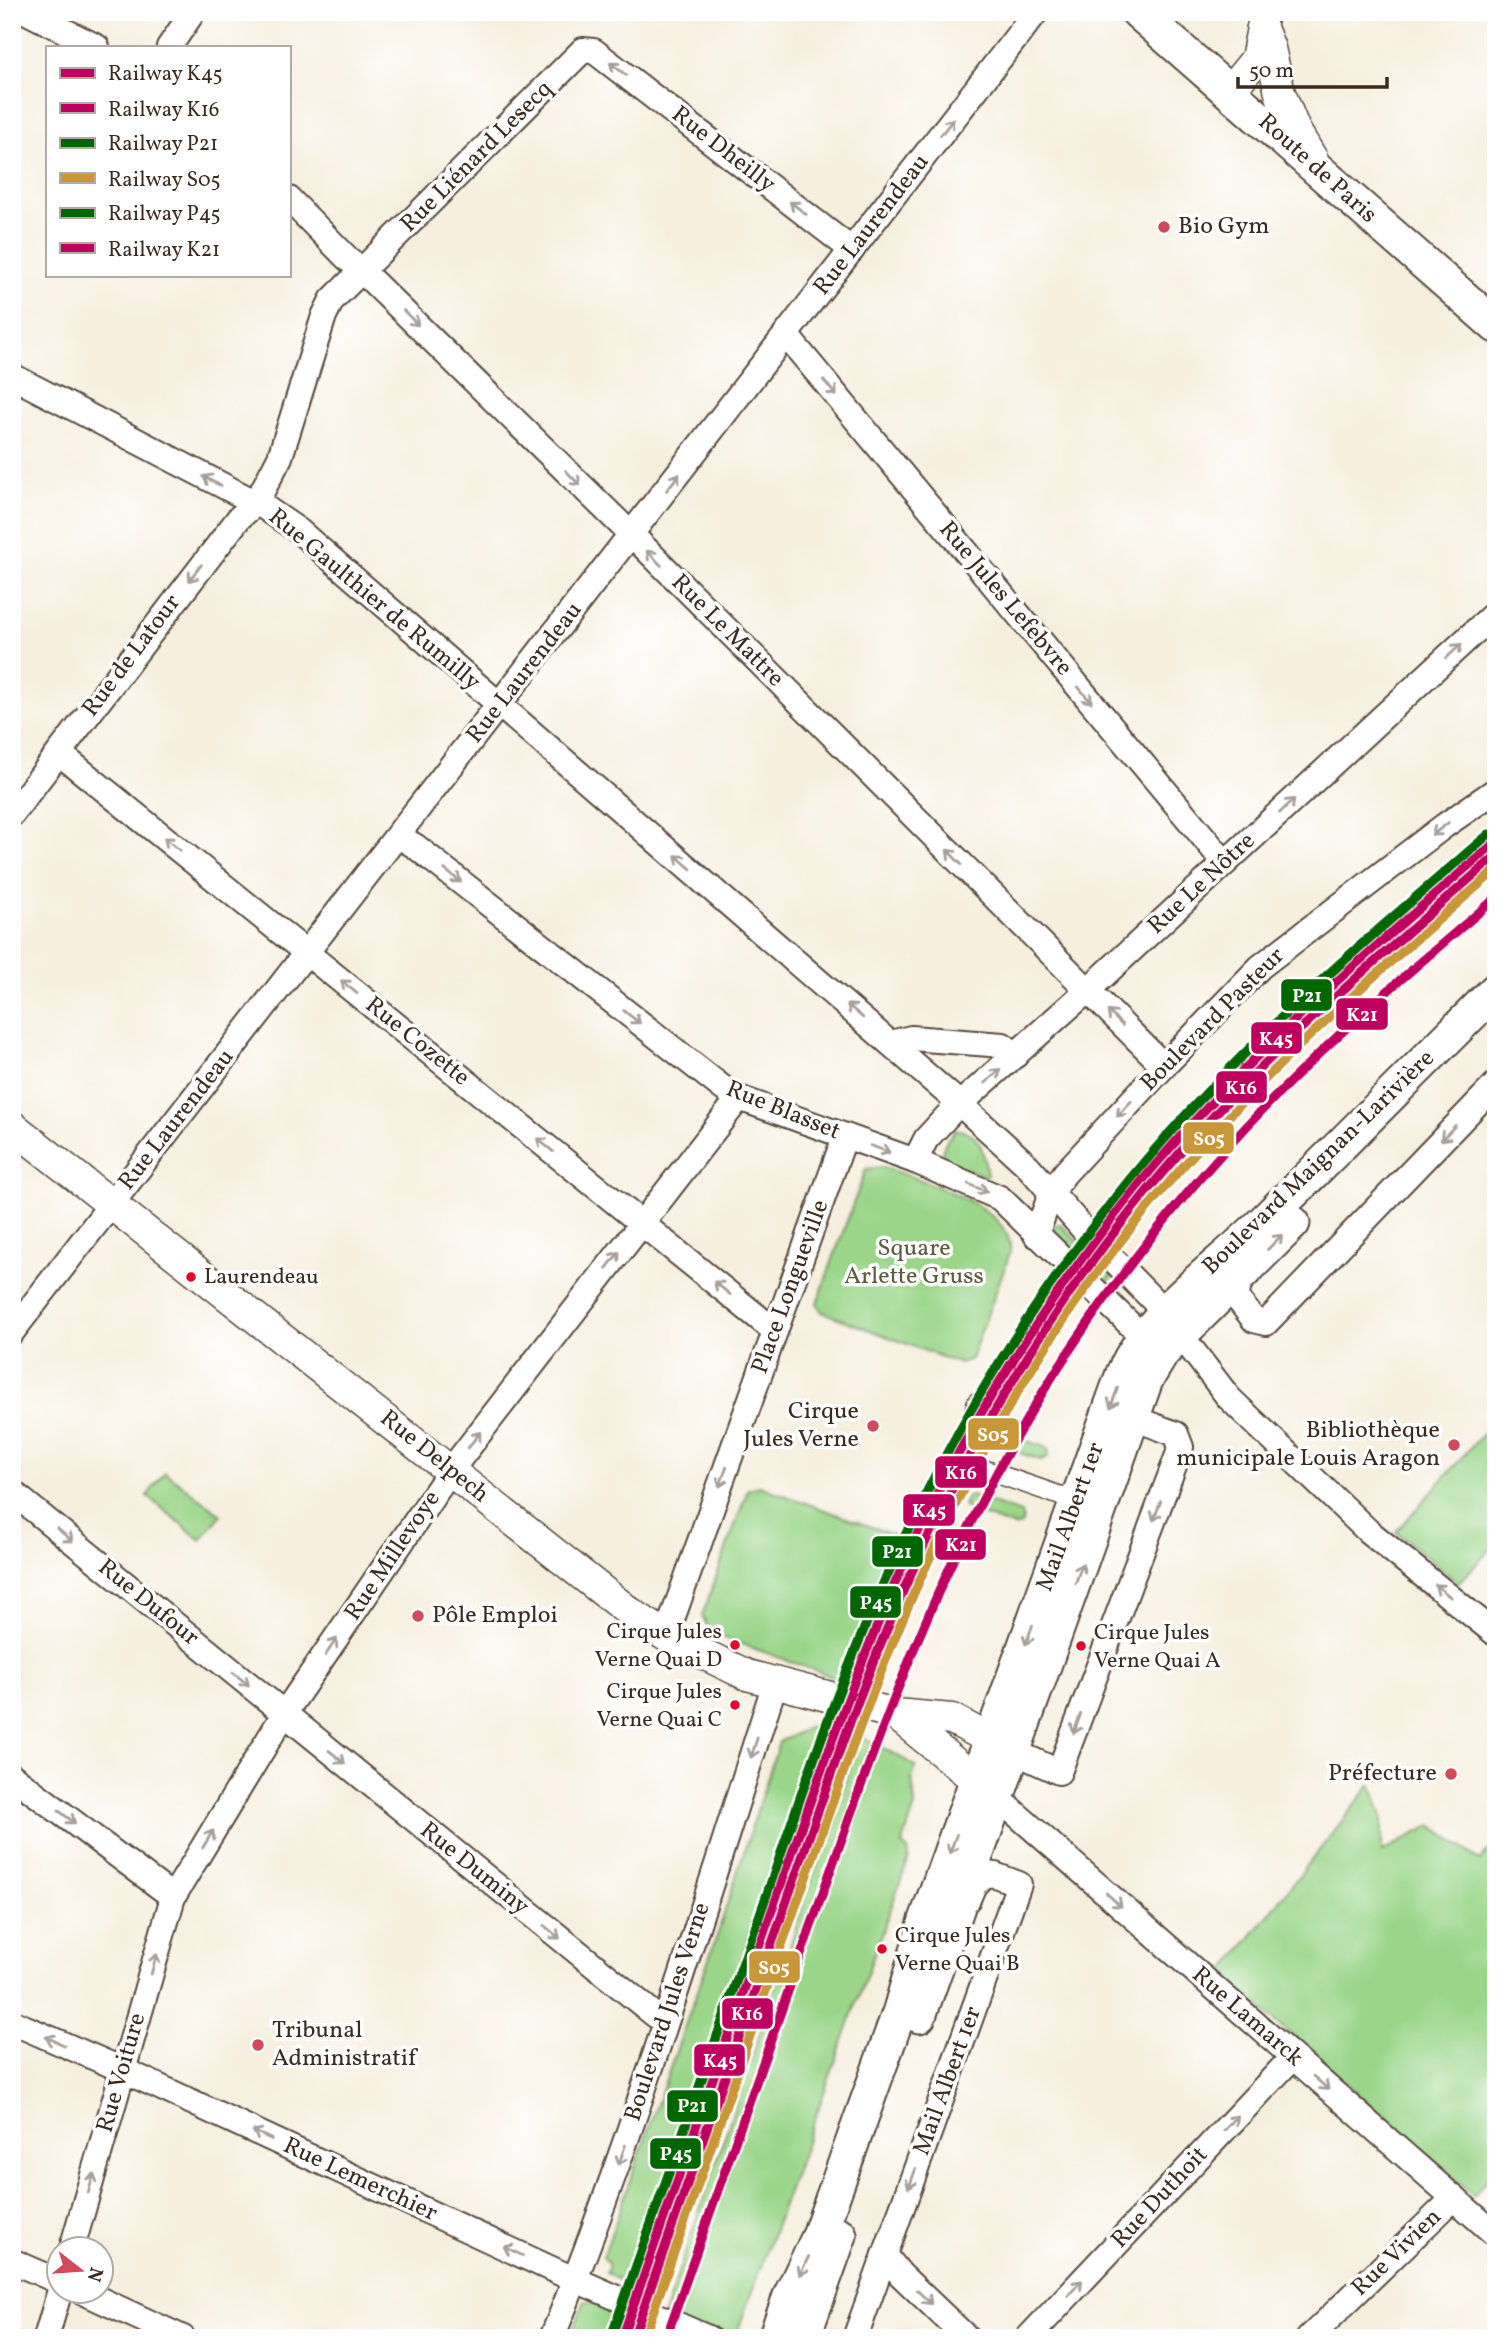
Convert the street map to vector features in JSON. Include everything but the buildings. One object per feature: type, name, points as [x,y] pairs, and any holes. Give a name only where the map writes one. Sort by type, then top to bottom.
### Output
[{"type":"main road","name":"Route de Paris","points":[[1138,12],[1496,326]]},
{"type":"main road","name":"Boulevard Maignan-Larivière","points":[[1163,1334],[1255,1229],[1496,990]]},
{"type":"main road","name":"Boulevard Maignan-Larivière","points":[[1163,1334],[1239,1278],[1496,1020]]},
{"type":"main road","name":"Mail Albert 1er","points":[[803,2338],[935,1972],[987,1789],[1133,1418],[1163,1334]]},
{"type":"main road","name":"Mail Albert 1er","points":[[1003,1746],[1123,1373],[1132,1352],[1163,1334]]},
{"type":"main road","name":"Mail Albert 1er","points":[[775,2338],[790,2296],[818,2238],[873,2086],[900,2010],[926,1920],[987,1789]]},
{"type":"street","points":[[27,12],[95,46]]},
{"type":"street","points":[[170,46],[194,12]]},
{"type":"street","name":"Rue Laurendeau","points":[[12,1332],[1036,12]]},
{"type":"street","points":[[1230,91],[1256,59],[1261,20]]},
{"type":"street","points":[[1261,20],[1280,93],[1295,130],[1310,151],[1320,173]]},
{"type":"street","name":"Rue Liénard Lesecq","points":[[362,271],[583,50],[594,51]]},
{"type":"street","name":"Rue Dheilly","points":[[594,51],[852,250]]},
{"type":"street","name":"Rue Le Mattre","points":[[290,199],[1164,1066]]},
{"type":"street","name":"Rue de Latour","points":[[12,814],[239,517],[256,503],[280,457],[324,316],[332,300],[362,271]]},
{"type":"street","name":"Rue Jules Lefebvre","points":[[786,335],[1225,863]]},
{"type":"street","name":"Rue Gaulthier de Rumilly","points":[[12,376],[256,503],[299,531],[891,1043],[1028,1166],[1086,1231],[1163,1334]]},
{"type":"street","name":"Rue Le Nôtre","points":[[915,1161],[926,1139],[961,1105],[1496,612]]},
{"type":"street","name":"Rue Cozette","points":[[59,753],[775,1331]]},
{"type":"street","name":"Boulevard Pasteur","points":[[1036,1235],[1052,1191],[1065,1173],[1260,967],[1444,826],[1496,790]]},
{"type":"street","name":"Rue Blasset","points":[[398,836],[415,846],[723,1089],[739,1098],[915,1161],[1000,1198],[1036,1235],[1163,1334]]},
{"type":"street","points":[[891,1043],[911,1038],[1003,1045],[1016,1055]]},
{"type":"street","name":"Boulevard Maignan-Larivière","points":[[1239,1278],[1237,1298],[1254,1320],[1266,1323],[1496,1084]]},
{"type":"street","name":"Rue Millevoye","points":[[173,1897],[284,1714],[451,1470],[739,1098]]},
{"type":"street","name":"Rue Delpech","points":[[12,1126],[628,1611],[666,1636],[726,1667],[775,1684],[895,1714],[952,1719],[1003,1746]]},
{"type":"street","name":"Place Longueville","points":[[666,1636],[845,1136]]},
{"type":"street","points":[[1163,1334],[1213,1378],[1229,1398],[1368,1531],[1492,1623]]},
{"type":"street","points":[[937,1519],[977,1402]]},
{"type":"street","points":[[1003,1746],[1059,1772],[1181,1447],[1176,1434],[1133,1418]]},
{"type":"street","points":[[957,1460],[1058,1495]]},
{"type":"street","name":"Rue Dufour","points":[[12,1492],[284,1714]]},
{"type":"street","name":"Boulevard Jules Verne","points":[[552,2338],[586,2284],[614,2178],[775,1684]]},
{"type":"street","name":"Rue Duminy","points":[[284,1714],[655,2015],[666,2020]]},
{"type":"street","name":"Rue Delpech","points":[[895,1714],[987,1789]]},
{"type":"street","points":[[12,1776],[173,1897]]},
{"type":"street","name":"Rue Lamarck","points":[[987,1789],[1496,2235]]},
{"type":"street","name":"Mail Albert 1er","points":[[855,2338],[1019,1884],[985,1874],[974,1885],[935,1972]]},
{"type":"street","name":"Rue Voiture","points":[[76,2234],[173,1897]]},
{"type":"street","name":"Rue Lemerchier","points":[[12,2022],[123,2070],[708,2338]]},
{"type":"street","name":"Rue Duthoit","points":[[1028,2338],[1292,2058]]},
{"type":"street","name":"Rue Vivien","points":[[1309,2338],[1454,2198]]},
{"type":"street","points":[[885,2255],[901,2275],[967,2338]]},
{"type":"street","points":[[12,2260],[46,2276]]},
{"type":"street","points":[[46,2338],[56,2304]]},
{"type":"street","points":[[108,2304],[183,2338]]},
{"type":"green space","points":[[955,1130],[971,1134],[976,1139],[983,1153],[987,1177],[946,1161],[942,1152],[946,1141]]},
{"type":"green space","name":"Square Arlette Gruss","points":[[884,1167],[941,1188],[982,1208],[997,1221],[1007,1236],[1010,1253],[971,1359],[960,1364],[822,1312],[817,1303],[866,1169]]},
{"type":"green space","points":[[1060,1224],[1113,1276],[1105,1285],[1054,1235],[1056,1225]]},
{"type":"green space","points":[[1496,1419],[1496,1543],[1459,1583],[1396,1532]]},
{"type":"green space","points":[[997,1431],[1045,1447],[1049,1451],[1048,1457],[1041,1460],[992,1444],[992,1432]]},
{"type":"green space","points":[[165,1472],[221,1515],[201,1540],[147,1496]]},
{"type":"green space","points":[[759,1486],[894,1535],[903,1546],[853,1684],[711,1633],[702,1616],[748,1489]]},
{"type":"green space","points":[[967,1496],[1021,1513],[1024,1519],[1021,1525],[1014,1527],[969,1510],[964,1506]]},
{"type":"green space","points":[[822,1721],[707,2064],[631,2274],[625,2284],[606,2273],[609,2265],[603,2257],[718,1933],[779,1742]]},
{"type":"green space","points":[[861,1736],[916,1766],[912,1777],[915,1806],[902,1845],[908,1850],[909,1858],[735,2338],[656,2338]]},
{"type":"green space","points":[[1371,1784],[1382,1817],[1382,1852],[1432,1825],[1480,1861],[1496,1841],[1496,2168],[1473,2196],[1222,1974]]},
{"type":"green space","points":[[589,2301],[614,2315],[609,2338],[570,2338],[584,2302]]},
{"type":"rail line","name":"P21","points":[[612,2335],[842,1684],[899,1548],[970,1412],[1052,1282],[1155,1149],[1199,1100],[1292,1008],[1489,834]]},
{"type":"rail line","name":"P45","points":[[613,2331],[805,1782],[850,1662],[894,1561],[969,1413],[1027,1319],[1074,1252],[1124,1187],[1177,1125],[1293,1006],[1482,840]]},
{"type":"rail line","name":"K45","points":[[622,2338],[852,1689],[908,1554],[978,1418],[1060,1289],[1163,1156],[1252,1061],[1300,1015],[1496,842]]},
{"type":"rail line","name":"K16","points":[[633,2338],[863,1688],[920,1554],[965,1464],[1015,1376],[1100,1251],[1172,1162],[1215,1115],[1305,1025],[1399,939],[1496,856]]},
{"type":"rail line","name":"S05","points":[[644,2338],[873,1692],[928,1562],[965,1486],[1006,1412],[1074,1304],[1143,1213],[1189,1159],[1286,1059],[1496,870]]},
{"type":"rail line","name":"K21","points":[[666,2338],[842,1838],[896,1693],[957,1552],[1029,1415],[1116,1284],[1164,1221],[1215,1161],[1323,1049],[1496,898]]},
{"type":"place","name":"Bio Gym","points":[[1164,227]]},
{"type":"place","name":"Laurendeau","points":[[191,1277]]},
{"type":"place","name":"Cirque Jules Verne","points":[[873,1426]]},
{"type":"place","name":"Bibliothèque municipale Louis Aragon","points":[[1454,1445]]},
{"type":"place","name":"Pôle Emploi","points":[[418,1616]]},
{"type":"place","name":"Cirque Jules Verne Quai D","points":[[735,1645]]},
{"type":"place","name":"Cirque Jules Verne Quai A","points":[[1081,1646]]},
{"type":"place","name":"Cirque Jules Verne Quai C","points":[[735,1705]]},
{"type":"place","name":"Préfecture","points":[[1451,1774]]},
{"type":"place","name":"Cirque Jules Verne Quai B","points":[[882,1949]]},
{"type":"place","name":"Tribunal Administratif","points":[[258,2045]]}]
